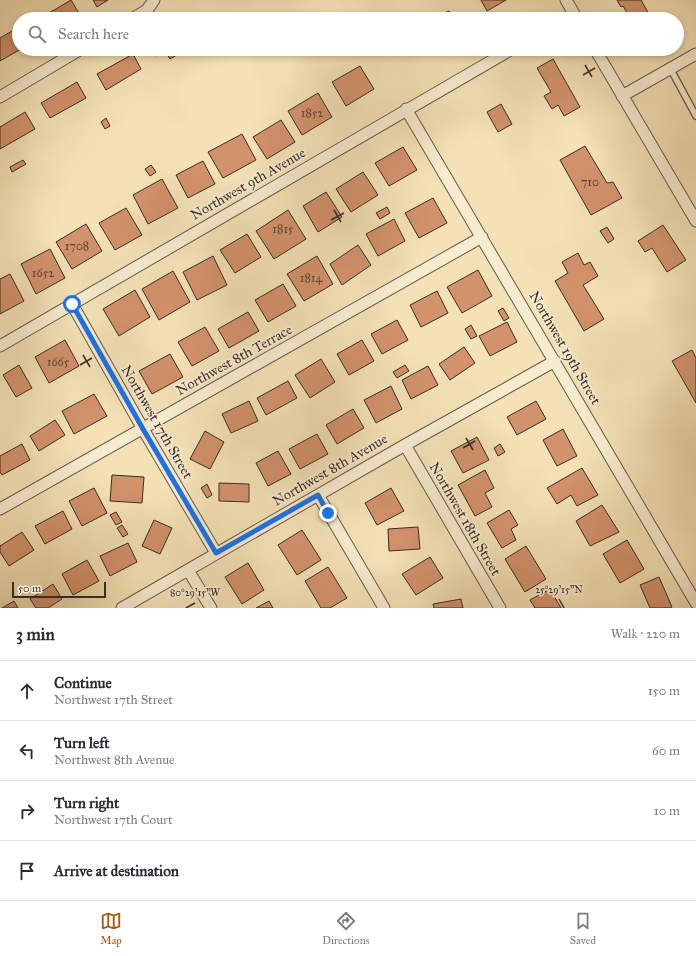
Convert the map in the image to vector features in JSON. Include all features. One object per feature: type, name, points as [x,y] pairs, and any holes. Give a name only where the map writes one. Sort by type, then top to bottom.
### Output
[{"type":"street","points":[[144,12],[147,10],[154,0]]},
{"type":"street","points":[[566,0],[570,12]]},
{"type":"street","points":[[622,96],[696,54]]},
{"type":"street","points":[[0,97],[69,56]]},
{"type":"street","name":"Northwest 9th Avenue","points":[[0,346],[500,56]]},
{"type":"street","points":[[599,56],[696,222]]},
{"type":"street","name":"Northwest 19th Street","points":[[406,109],[696,603]]},
{"type":"street","name":"Northwest 8th Terrace","points":[[0,509],[482,237]]},
{"type":"street","name":"Northwest 17th Street","points":[[72,304],[216,553]]},
{"type":"street","name":"Northwest 8th Avenue","points":[[122,608],[405,445],[555,361]]},
{"type":"street","name":"Northwest 18th Street","points":[[405,445],[500,608]]},
{"type":"street","points":[[318,495],[384,608]]},
{"type":"street","points":[[188,570],[210,608]]},
{"type":"lane","points":[[670,68],[696,116]]},
{"type":"building","points":[[71,0],[78,12],[51,12]]},
{"type":"building","points":[[93,0],[108,0],[97,7]]},
{"type":"building","points":[[481,0],[506,0],[487,11]]},
{"type":"building","points":[[617,0],[641,0],[648,12],[627,12],[623,6],[621,7]]},
{"type":"building","points":[[12,31],[12,54],[0,61],[0,38]]},
{"type":"building","points":[[129,56],[134,56],[141,69],[106,90],[97,74]]},
{"type":"building","points":[[168,56],[175,56],[170,59]]},
{"type":"building","points":[[553,59],[580,107],[564,116],[558,105],[552,109],[544,96],[551,92],[537,68]]},
{"type":"building","points":[[360,66],[374,89],[346,106],[332,82]]},
{"type":"building","points":[[77,82],[86,98],[50,118],[41,103]]},
{"type":"building","points":[[318,93],[332,117],[302,135],[288,111]]},
{"type":"building","points":[[501,104],[512,124],[498,132],[487,112]]},
{"type":"building","points":[[25,112],[35,129],[0,149],[0,127]]},
{"type":"building","points":[[106,118],[110,126],[105,129],[101,122]]},
{"type":"building","points":[[281,120],[295,142],[267,159],[253,137]]},
{"type":"building","points":[[242,134],[256,160],[223,178],[208,152]]},
{"type":"building","points":[[585,146],[607,183],[613,182],[622,198],[591,215],[560,160]]},
{"type":"building","points":[[403,147],[417,170],[389,186],[375,163]]},
{"type":"building","points":[[23,160],[26,164],[12,172],[10,167]]},
{"type":"building","points":[[203,161],[215,184],[188,198],[176,175]]},
{"type":"building","points":[[151,165],[156,172],[150,176],[145,169]]},
{"type":"building","points":[[363,172],[378,195],[351,212],[336,189]]},
{"type":"building","points":[[162,179],[178,208],[148,224],[133,195]]},
{"type":"building","points":[[326,192],[342,217],[318,232],[303,206]]},
{"type":"building","points":[[433,198],[447,223],[419,238],[405,213]]},
{"type":"building","points":[[387,207],[390,213],[380,219],[376,213]]},
{"type":"building","points":[[126,208],[142,235],[115,250],[99,223]]},
{"type":"building","points":[[288,210],[306,239],[274,259],[256,231]]},
{"type":"building","points":[[394,219],[405,241],[378,256],[366,234]]},
{"type":"building","points":[[86,224],[102,251],[72,269],[56,242]]},
{"type":"building","points":[[663,225],[686,260],[667,272],[652,248],[645,252],[638,241]]},
{"type":"building","points":[[607,227],[614,239],[608,243],[600,231]]},
{"type":"building","points":[[247,234],[261,257],[235,273],[220,250]]},
{"type":"building","points":[[358,245],[371,265],[342,285],[330,264]]},
{"type":"building","points":[[50,249],[65,278],[36,294],[21,264]]},
{"type":"building","points":[[578,253],[584,265],[590,262],[598,276],[583,285],[604,319],[584,331],[555,281],[568,273],[562,262]]},
{"type":"building","points":[[213,256],[227,285],[197,300],[183,272]]},
{"type":"building","points":[[317,256],[333,284],[304,301],[287,274]]},
{"type":"building","points":[[478,270],[492,296],[462,313],[447,287]]},
{"type":"building","points":[[173,271],[190,302],[159,320],[142,289]]},
{"type":"building","points":[[10,274],[24,301],[0,314],[0,279]]},
{"type":"building","points":[[283,284],[296,306],[268,322],[255,300]]},
{"type":"building","points":[[135,290],[150,317],[119,336],[103,309]]},
{"type":"building","points":[[437,291],[448,313],[421,327],[410,305]]},
{"type":"building","points":[[503,308],[509,318],[504,321],[498,311]]},
{"type":"building","points":[[248,312],[259,331],[229,348],[218,329]]},
{"type":"building","points":[[397,320],[408,340],[382,354],[371,334]]},
{"type":"building","points":[[507,322],[517,342],[490,356],[479,336]]},
{"type":"building","points":[[471,325],[477,336],[471,339],[465,329]]},
{"type":"building","points":[[205,327],[219,351],[192,366],[178,342]]},
{"type":"building","points":[[65,340],[79,366],[49,383],[35,357]]},
{"type":"building","points":[[362,340],[374,361],[349,375],[337,354]]},
{"type":"building","points":[[464,347],[475,363],[450,380],[439,364]]},
{"type":"building","points":[[692,350],[696,358],[696,403],[672,361]]},
{"type":"building","points":[[170,354],[183,377],[152,394],[139,371]]},
{"type":"building","points":[[321,359],[335,382],[310,398],[295,375]]},
{"type":"building","points":[[19,365],[32,388],[16,397],[3,375]]},
{"type":"building","points":[[405,365],[409,371],[397,378],[393,372]]},
{"type":"building","points":[[428,366],[438,385],[411,399],[402,380]]},
{"type":"building","points":[[288,381],[297,398],[266,415],[257,398]]},
{"type":"building","points":[[391,386],[402,409],[376,423],[364,400]]},
{"type":"building","points":[[94,394],[107,416],[74,434],[62,411]]},
{"type":"building","points":[[249,401],[258,421],[231,433],[222,414]]},
{"type":"building","points":[[536,401],[546,419],[517,435],[507,417]]},
{"type":"building","points":[[353,409],[364,428],[337,444],[326,425]]},
{"type":"building","points":[[55,420],[65,435],[39,451],[30,436]]},
{"type":"building","points":[[563,429],[577,456],[557,466],[543,440]]},
{"type":"building","points":[[205,431],[224,442],[210,469],[190,459]]},
{"type":"building","points":[[317,434],[328,454],[300,469],[289,449]]},
{"type":"building","points":[[477,437],[489,460],[463,473],[451,451]]},
{"type":"building","points":[[22,444],[30,460],[2,475],[0,472],[0,456]]},
{"type":"building","points":[[500,444],[505,452],[498,456],[494,448]]},
{"type":"building","points":[[278,451],[291,474],[268,486],[256,463]]},
{"type":"building","points":[[582,468],[598,495],[577,506],[571,495],[557,504],[547,488]]},
{"type":"building","points":[[485,470],[494,488],[485,493],[492,507],[475,516],[458,485]]},
{"type":"building","points":[[112,475],[144,477],[142,503],[110,501]]},
{"type":"building","points":[[219,483],[249,484],[249,502],[219,501]]},
{"type":"building","points":[[207,484],[212,495],[207,498],[201,488]]},
{"type":"building","points":[[94,488],[107,513],[82,526],[69,501]]},
{"type":"building","points":[[391,488],[404,511],[377,525],[365,503]]},
{"type":"building","points":[[602,505],[619,532],[590,546],[576,521]]},
{"type":"building","points":[[509,510],[518,525],[511,529],[516,540],[502,548],[487,523]]},
{"type":"building","points":[[63,511],[72,529],[45,544],[35,526]]},
{"type":"building","points":[[116,512],[122,522],[116,525],[110,515]]},
{"type":"building","points":[[154,520],[172,528],[160,554],[142,546]]},
{"type":"building","points":[[122,525],[128,534],[123,537],[117,528]]},
{"type":"building","points":[[418,527],[420,549],[389,551],[388,529]]},
{"type":"building","points":[[302,530],[321,560],[297,575],[278,545]]},
{"type":"building","points":[[22,532],[34,550],[9,566],[0,552],[0,546]]},
{"type":"building","points":[[627,540],[644,569],[620,583],[603,554]]},
{"type":"building","points":[[128,543],[137,562],[110,576],[100,556]]},
{"type":"building","points":[[526,546],[546,579],[525,592],[505,559]]},
{"type":"building","points":[[430,557],[443,578],[416,595],[402,574]]},
{"type":"building","points":[[87,560],[99,581],[73,595],[62,574]]},
{"type":"building","points":[[248,563],[264,590],[242,604],[225,577]]},
{"type":"building","points":[[328,567],[347,598],[330,608],[321,608],[305,581]]},
{"type":"building","points":[[659,577],[672,607],[670,608],[650,608],[640,585]]},
{"type":"building","points":[[53,584],[62,599],[48,608],[36,608],[30,599]]},
{"type":"building","points":[[550,589],[561,608],[535,608],[530,600]]},
{"type":"building","points":[[461,599],[463,608],[434,608],[433,604]]},
{"type":"building","points":[[14,601],[18,608],[2,608]]},
{"type":"building","points":[[269,601],[273,608],[256,608]]},
{"type":"route","points":[[72,304],[216,553],[318,495],[328,513]]}]
